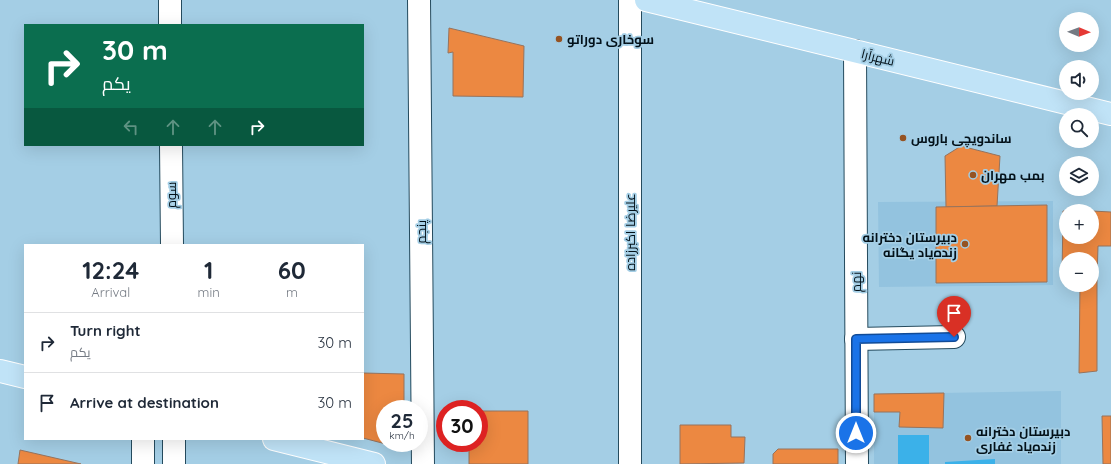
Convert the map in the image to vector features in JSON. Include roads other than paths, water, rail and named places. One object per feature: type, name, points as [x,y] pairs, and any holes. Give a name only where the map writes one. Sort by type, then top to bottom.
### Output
[{"type":"main road","name":"شهرآرا","points":[[646,0],[1111,114]]},
{"type":"main road","points":[[0,371],[24,377]]},
{"type":"main road","points":[[278,440],[374,464]]},
{"type":"street","points":[[170,0],[170,24]]},
{"type":"street","name":"پنجم","points":[[419,0],[423,464]]},
{"type":"street","name":"علیرضا اکبرزاده","points":[[630,0],[630,464]]},
{"type":"street","name":"نهم","points":[[855,51],[857,464]]},
{"type":"street","name":"سوم","points":[[171,146],[172,244]]},
{"type":"street","points":[[856,339],[954,337]]},
{"type":"street","points":[[143,440],[143,464]]},
{"type":"street","points":[[174,440],[174,464]]},
{"type":"place","name":"سوخاری دوراتو","points":[[559,39]]},
{"type":"place","name":"ساندویچی باروس","points":[[903,138]]},
{"type":"place","name":"بمب مهران","points":[[973,175]]},
{"type":"place","name":"دبیرستان دخترانه زنده‌یاد یگانه","points":[[965,244]]},
{"type":"place","name":"دبیرستان دخترانه زنده‌یاد غفاری","points":[[968,438]]}]
